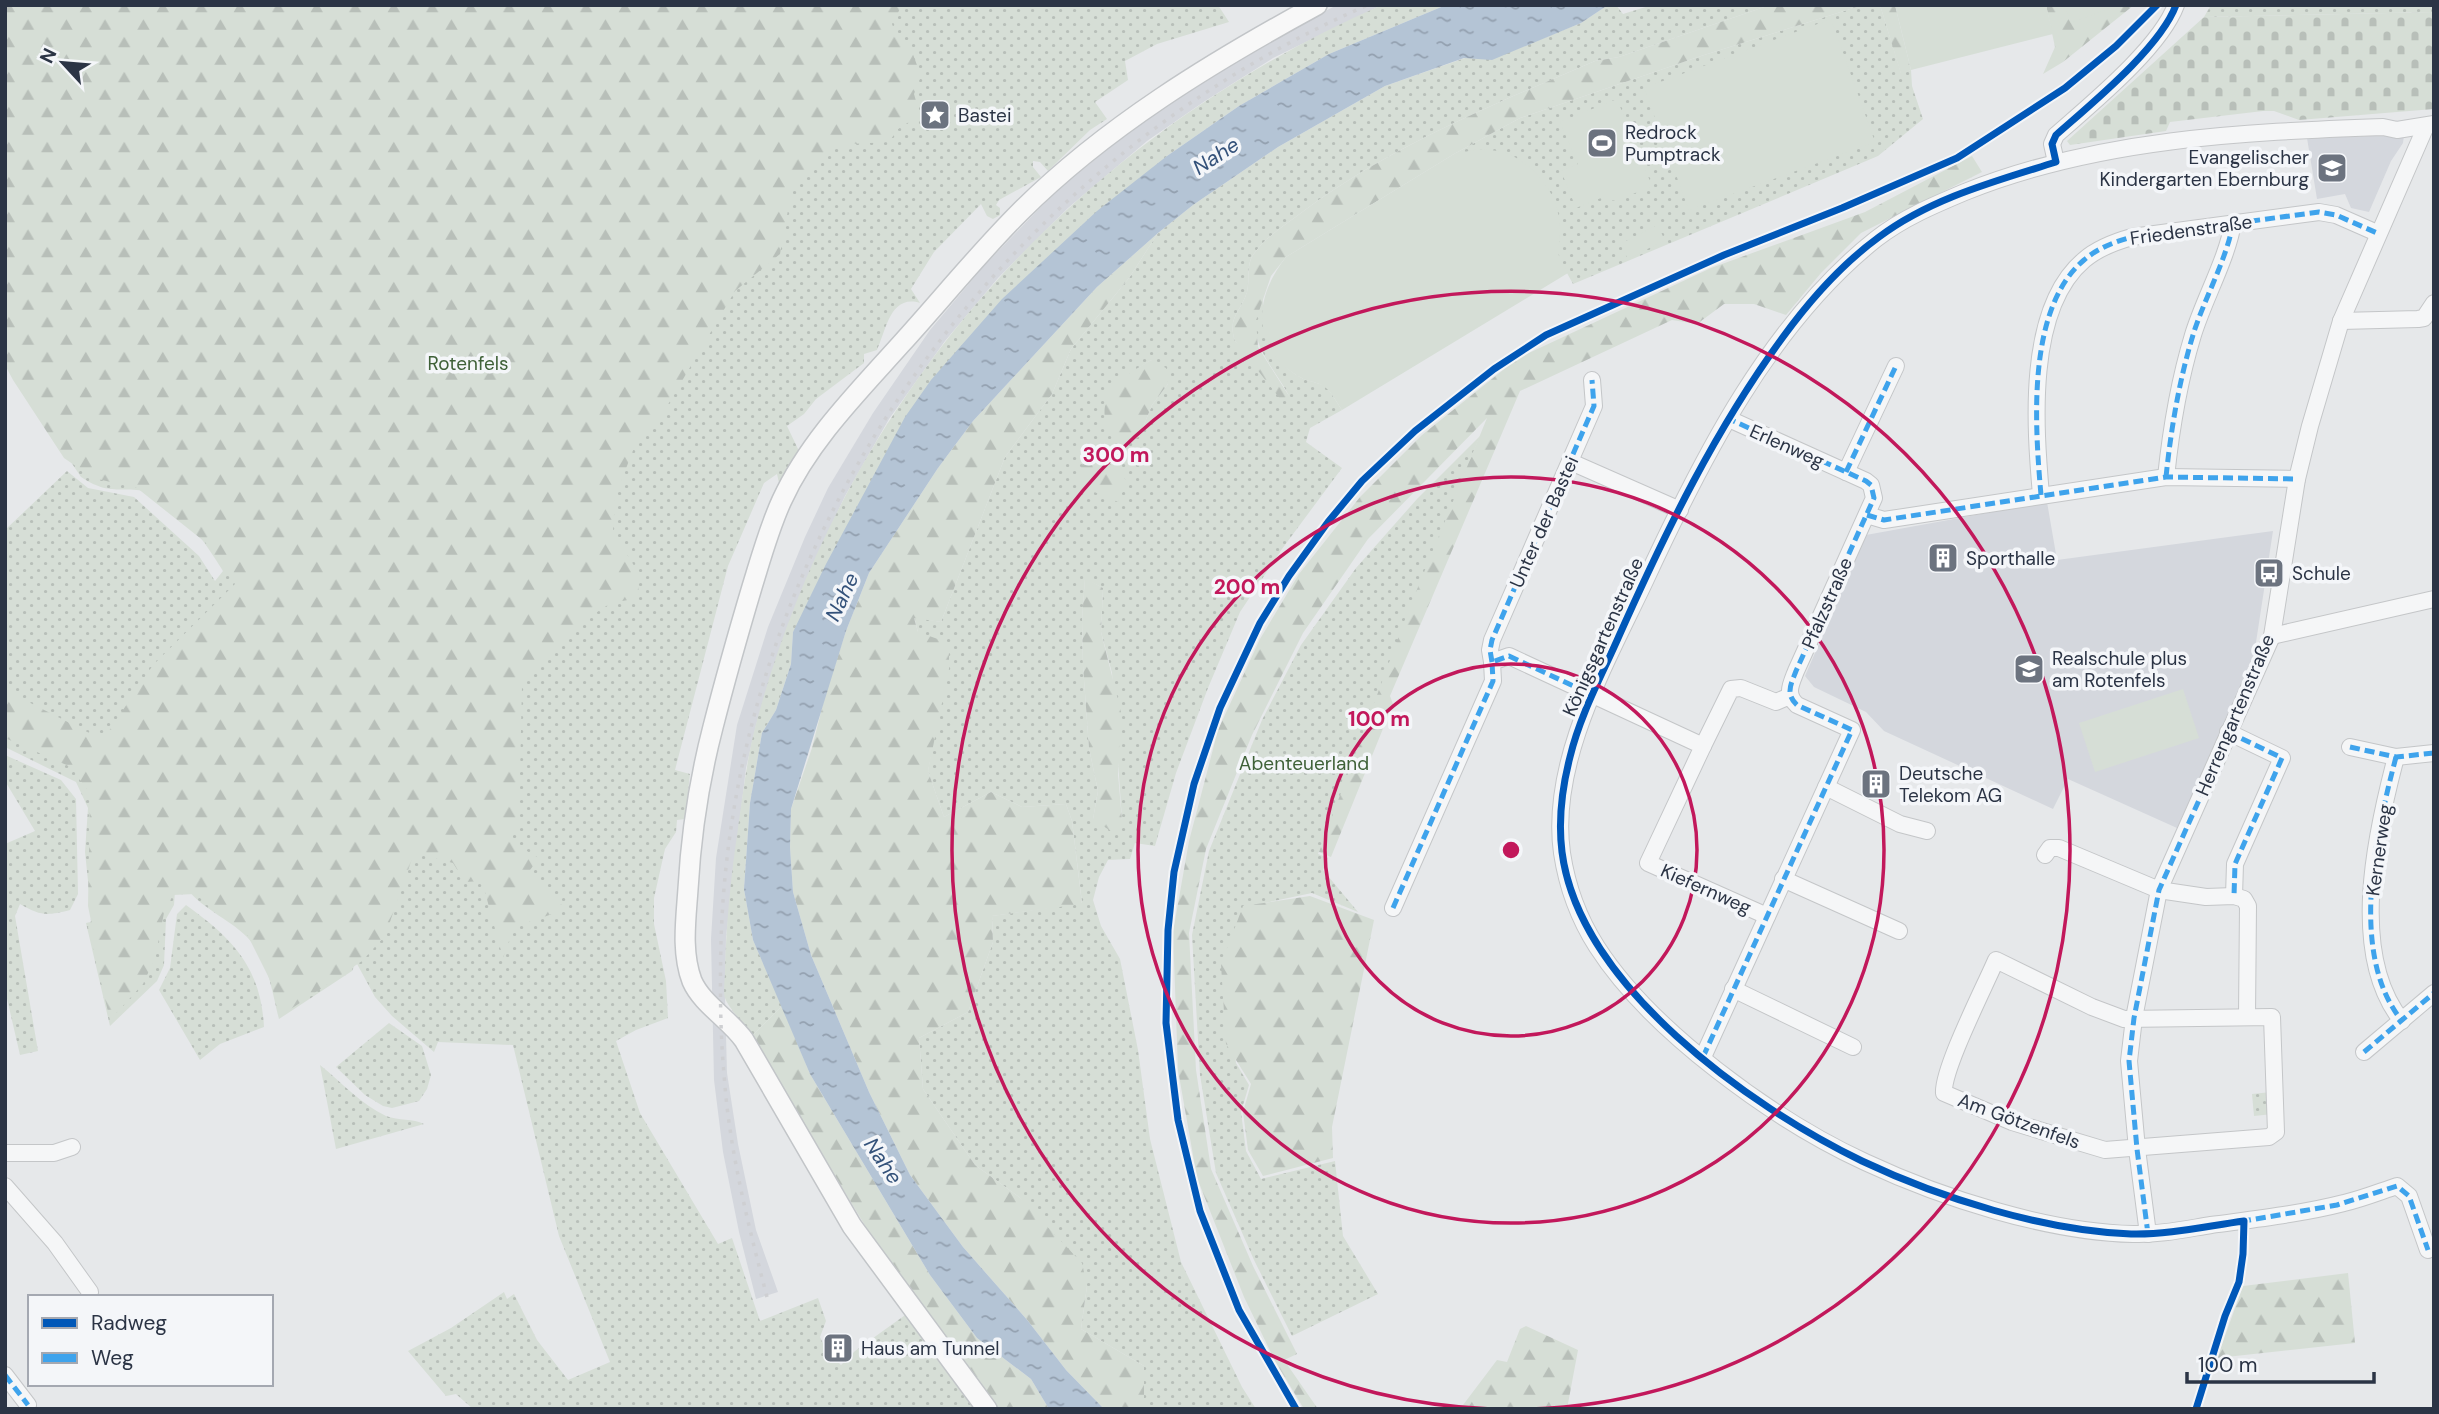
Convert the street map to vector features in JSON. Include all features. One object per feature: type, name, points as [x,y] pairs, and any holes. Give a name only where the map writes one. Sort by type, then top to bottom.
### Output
[{"type":"main road","points":[[987,1409],[852,1226],[736,1028],[701,996],[693,983],[686,952],[685,931],[691,842],[704,762],[768,535],[795,474],[829,428],[977,258],[1051,183],[1151,105],[1254,39],[1317,5]]},
{"type":"street","points":[[2056,162],[2052,144],[2056,135],[2147,48],[2166,25],[2176,5]]},
{"type":"street","name":"Königsgartenstraße","points":[[2428,1250],[2409,1196],[2397,1186],[2337,1205],[2148,1234],[2131,1234],[2067,1226],[2019,1216],[1944,1194],[1863,1161],[1822,1140],[1742,1088],[1672,1032],[1619,977],[1596,945],[1570,888],[1561,843],[1560,821],[1570,753],[1593,695],[1680,510],[1729,419],[1782,338],[1808,305],[1828,282],[1881,235],[1935,204],[1983,185],[2056,162],[2132,148],[2250,133],[2383,127],[2397,130],[2430,125]]},
{"type":"street","name":"Herrengartenstraße","points":[[2148,1234],[2129,1061],[2134,1018],[2159,890],[2272,636],[2297,479],[2341,321],[2377,233],[2430,125]]},
{"type":"street","name":"Friedenstraße","points":[[2040,495],[2037,419],[2042,344],[2053,305],[2070,274],[2082,261],[2113,243],[2148,234],[2319,212],[2336,215],[2377,233]]},
{"type":"street","points":[[2166,477],[2172,422],[2193,335],[2233,223]]},
{"type":"street","points":[[2341,321],[2424,318],[2434,303]]},
{"type":"street","name":"Erlenweg","points":[[1846,472],[1896,366]]},
{"type":"street","name":"Unter der Bastei","points":[[1393,908],[1493,681],[1490,650],[1492,640],[1594,406],[1592,380]]},
{"type":"street","name":"Erlenweg","points":[[1729,419],[1866,481],[1874,491],[1867,515]]},
{"type":"street","points":[[1571,462],[1680,510]]},
{"type":"street","points":[[1867,515],[1884,520],[2166,477],[2297,479]]},
{"type":"street","name":"Pfalzstraße","points":[[1790,696],[1790,687],[1796,671],[1867,515]]},
{"type":"street","points":[[2272,636],[2434,599]]},
{"type":"street","points":[[1492,662],[1508,656],[1703,746]]},
{"type":"street","name":"Kiefernweg","points":[[1767,916],[1648,863],[1731,689],[1741,688],[1776,702],[1790,696]]},
{"type":"street","points":[[1703,1057],[1852,730],[1797,705],[1790,696]]},
{"type":"street","points":[[2228,732],[2282,758],[2235,864],[2234,896]]},
{"type":"street","points":[[2350,747],[2396,757],[2434,753]]},
{"type":"street","name":"Kernerweg","points":[[2396,757],[2376,841],[2371,898],[2372,927],[2381,981],[2386,998],[2402,1021]]},
{"type":"street","points":[[1826,788],[1900,824],[1927,831]]},
{"type":"street","points":[[2045,855],[2050,848],[2059,848],[2159,890],[2244,899],[2248,906],[2247,1016]]},
{"type":"street","points":[[1783,879],[1899,931]]},
{"type":"street","name":"Am Götzenfels","points":[[2134,1018],[2124,1019],[2108,1014],[1996,960],[1955,1052],[1944,1093],[2037,1130],[2105,1150],[2137,1149]]},
{"type":"street","points":[[1734,989],[1853,1047]]},
{"type":"street","points":[[2364,1052],[2434,993]]},
{"type":"street","points":[[2134,1018],[2272,1017],[2276,1132],[2269,1137],[2137,1149]]},
{"type":"street","points":[[5,1153],[54,1153],[72,1147]]},
{"type":"street","points":[[5,1186],[55,1243],[90,1292]]},
{"type":"street","points":[[5,1376],[29,1405]]},
{"type":"shaded area","points":[[1337,5],[1382,5],[1273,58],[1147,141],[1068,208],[998,278],[945,341],[889,419],[845,496],[821,547],[784,637],[756,725],[746,768],[726,937],[727,1073],[756,1230],[778,1292],[756,1299],[723,1152],[714,1080],[711,939],[716,858],[737,725],[768,627],[805,537],[828,488],[873,413],[930,330],[983,267],[1056,191],[1139,124],[1196,85],[1259,45]]},
{"type":"shaded area","points":[[2404,135],[2403,143],[2391,161],[2369,212],[2351,208],[2345,194],[2317,199],[2307,138]]},
{"type":"shaded area","name":"Realschule plus am Rotenfels","points":[[2047,502],[2057,560],[2273,531],[2253,662],[2177,828],[2068,779],[2053,809],[1884,731],[1866,712],[1814,687],[1805,676],[1866,535]]},
{"type":"green space","name":"Rotenfels","points":[[5,5],[1218,5],[1229,22],[1157,44],[1125,61],[1128,80],[1095,102],[1107,119],[1090,130],[1048,171],[1040,162],[1033,161],[1033,167],[1041,177],[999,200],[996,205],[1000,208],[1000,215],[993,219],[987,216],[981,204],[934,252],[911,289],[920,303],[902,304],[896,309],[877,350],[864,354],[864,363],[816,399],[804,414],[787,426],[799,451],[779,483],[777,474],[764,483],[728,566],[675,770],[690,774],[685,819],[677,820],[676,832],[665,849],[654,898],[654,924],[666,981],[668,1018],[616,1041],[640,1113],[718,1244],[732,1238],[760,1321],[818,1298],[826,1321],[820,1337],[826,1350],[841,1365],[855,1351],[908,1313],[977,1409],[473,1409],[456,1394],[446,1396],[408,1351],[451,1328],[504,1292],[507,1299],[514,1294],[537,1340],[568,1380],[610,1362],[559,1236],[513,1045],[438,1042],[434,1052],[392,1016],[375,997],[356,962],[352,971],[279,1019],[268,976],[254,945],[239,930],[198,900],[184,885],[175,891],[174,905],[166,919],[164,965],[157,981],[110,1026],[86,923],[99,920],[90,900],[85,852],[88,808],[76,782],[5,747],[5,530],[67,471],[88,488],[134,497],[199,556],[215,581],[223,571],[181,514],[159,496],[139,490],[108,489],[81,477],[5,364]]},
{"type":"green space","name":"Rotenfels","points":[[5,5],[902,5],[892,24],[899,41],[911,49],[921,76],[914,94],[920,115],[898,129],[889,142],[850,144],[826,151],[792,188],[780,254],[735,291],[666,408],[637,440],[615,497],[613,532],[638,572],[639,598],[611,603],[572,628],[522,686],[519,816],[511,842],[539,858],[530,870],[540,888],[567,909],[514,927],[503,958],[482,881],[465,882],[453,863],[414,853],[385,936],[362,961],[279,1017],[271,982],[248,936],[195,894],[173,895],[164,913],[155,958],[143,984],[110,1020],[88,927],[91,921],[88,906],[90,794],[71,767],[5,738],[5,690],[103,740],[153,665],[235,584],[205,542],[137,488],[93,478],[64,458],[5,365]]},
{"type":"green space","points":[[1382,5],[1446,5],[1329,54],[1239,106],[1167,156],[793,632],[791,664],[776,710],[762,733],[750,803],[744,889],[753,940],[782,1006],[753,1035],[730,1007],[724,992],[726,936],[735,846],[756,724],[795,605],[847,493],[911,388],[986,292],[1072,206],[1166,128],[1270,61]]},
{"type":"green space","points":[[1608,5],[1616,5],[1623,14],[1652,5],[1770,5],[1619,57],[1595,61],[1446,127],[1373,165],[1305,210],[1270,236],[1251,259],[1247,292],[1234,320],[1235,341],[1289,396],[1266,360],[1258,340],[1256,320],[1263,298],[1266,333],[1274,353],[1289,370],[1326,387],[1342,410],[1310,428],[1306,442],[1342,468],[1282,549],[1240,612],[1176,773],[1155,846],[1135,843],[1130,859],[1108,860],[1099,877],[1093,900],[1101,926],[1120,959],[1138,1050],[1150,1139],[1181,1262],[1242,1387],[1256,1409],[1144,1409],[1144,1366],[1081,1329],[1087,1286],[1019,1197],[975,1165],[923,1089],[919,1038],[968,1012],[993,942],[992,916],[1082,903],[1072,821],[1066,804],[1022,807],[991,792],[944,817],[928,771],[935,730],[914,617],[941,622],[1005,457],[1052,394],[1071,349],[1129,278],[1158,233],[1193,205],[1278,147],[1385,86],[1465,58],[1492,59],[1581,23]],"holes":[[[1151,360],[1168,384],[1152,405],[1139,437],[1131,373]],[[1085,579],[1103,588],[1101,632],[1112,673],[1122,820],[1093,819],[1098,791],[1089,748],[1083,666]]]},
{"type":"green space","points":[[1770,5],[1863,5],[1701,56],[1520,118],[1454,154],[1286,257],[1271,276],[1256,320],[1258,347],[1289,396],[1281,400],[1235,341],[1234,320],[1247,292],[1253,255],[1264,242],[1305,210],[1373,165],[1446,127],[1595,61],[1619,57]]},
{"type":"green space","points":[[1863,5],[1880,5],[1901,73],[1911,70],[1912,86],[1923,119],[1878,156],[1573,284],[1556,253],[1560,228],[1454,154],[1520,118],[1701,56]]},
{"type":"green space","points":[[1880,5],[1895,5],[1911,70],[1901,74]]},
{"type":"green space","points":[[1895,5],[2046,5],[2053,34],[1911,70]]},
{"type":"green space","points":[[2046,5],[2134,5],[2063,62],[2043,74],[2055,47]]},
{"type":"green space","points":[[2064,5],[2118,5],[2071,23]]},
{"type":"green space","points":[[2211,5],[2434,5],[2434,12],[2204,17]]},
{"type":"green space","points":[[2434,12],[2434,109],[2299,120],[2274,111],[2263,111],[2170,122],[2166,131],[2070,145],[2067,141],[2204,17]]},
{"type":"green space","points":[[1831,19],[1875,142],[1689,210],[1644,88]]},
{"type":"green space","name":"Redrock Pumptrack","points":[[1617,99],[1652,186],[1616,201],[1601,198],[1576,208],[1561,171],[1578,164],[1560,122]]},
{"type":"green space","points":[[1479,149],[1503,152],[1517,158],[1544,182],[1559,216],[1558,254],[1568,273],[1342,410],[1326,388],[1294,373],[1283,365],[1273,352],[1266,338],[1262,311],[1270,283],[1286,257],[1454,154]]},
{"type":"green space","points":[[1972,156],[1982,172],[1861,233],[1821,273],[1786,315],[1754,304],[1724,304],[1697,324],[1672,320],[1520,391],[1390,696],[1393,704],[1331,857],[1319,852],[1407,614],[1487,418],[1368,539],[1303,633],[1252,735],[1206,849],[1189,933],[1196,1070],[1211,1169],[1253,1266],[1297,1354],[1284,1360],[1318,1409],[1304,1409],[1275,1361],[1244,1297],[1197,1178],[1178,1070],[1173,932],[1189,841],[1218,730],[1260,639],[1299,574],[1360,497],[1422,435],[1518,358],[1711,268],[1865,212]]},
{"type":"green space","points":[[1657,225],[1665,240],[1628,259],[1620,244]]},
{"type":"green space","points":[[1158,233],[1129,278],[1071,349],[1052,394],[1005,457],[941,622],[914,618],[918,632],[949,643],[949,669],[928,771],[944,817],[991,792],[1022,807],[1066,804],[1072,821],[1082,904],[992,916],[993,942],[968,1012],[919,1038],[923,1089],[975,1165],[1019,1197],[1082,1263],[1087,1286],[1081,1329],[1144,1366],[1144,1409],[1104,1409],[1066,1370],[1028,1321],[963,1247],[910,1175],[869,1092],[811,955],[793,892],[791,809],[846,631],[869,573],[938,468],[973,421],[1097,287]]},
{"type":"green space","points":[[1151,360],[1166,368],[1168,384],[1152,405],[1139,437],[1124,443],[1111,430],[1105,417],[1105,403],[1110,385]]},
{"type":"green space","name":"Abenteuerland","points":[[1480,436],[1409,612],[1416,618],[1318,854],[1328,858],[1323,870],[1358,912],[1312,893],[1250,906],[1227,965],[1236,1063],[1249,1085],[1241,1112],[1246,1151],[1261,1179],[1335,1161],[1343,1236],[1378,1294],[1292,1336],[1254,1260],[1216,1173],[1200,1075],[1192,935],[1209,851],[1262,720],[1301,645],[1356,568],[1417,499]]},
{"type":"green space","points":[[1101,461],[1118,468],[1127,482],[1118,502],[1078,485],[1080,469],[1084,463]]},
{"type":"green space","points":[[1085,578],[1103,588],[1101,632],[1121,712],[1118,774],[1122,820],[1115,834],[1093,819],[1098,791],[1089,748],[1083,666]]},
{"type":"green space","points":[[2183,689],[2199,738],[2095,772],[2079,723]]},
{"type":"green space","points":[[5,755],[61,780],[76,799],[78,894],[70,910],[44,914],[20,904],[15,916],[38,1051],[20,1055],[5,990],[5,844],[35,831],[5,781]]},
{"type":"green space","points":[[1310,896],[1374,920],[1332,1127],[1333,1158],[1263,1176],[1248,1150],[1243,1112],[1251,1084],[1226,1044],[1221,964],[1243,906]]},
{"type":"green space","points":[[186,905],[230,942],[241,956],[257,987],[264,1027],[220,1044],[200,1060],[159,990],[170,968],[177,914]]},
{"type":"green space","points":[[782,1006],[810,1074],[930,1275],[977,1338],[1031,1379],[1049,1409],[999,1409],[872,1237],[775,1077],[753,1035]]},
{"type":"green space","points":[[389,1023],[422,1046],[431,1075],[427,1089],[419,1101],[392,1108],[383,1106],[365,1095],[336,1067]]},
{"type":"green space","points":[[320,1065],[360,1100],[377,1111],[391,1118],[424,1124],[336,1149]]},
{"type":"green space","points":[[2271,1092],[2273,1114],[2254,1116],[2252,1094]]},
{"type":"green space","points":[[2348,1273],[2355,1343],[2217,1358],[2243,1286]]},
{"type":"green space","points":[[1526,1326],[1578,1350],[1567,1409],[1460,1409],[1497,1360],[1507,1362],[1520,1329]]},
{"type":"water","name":"Nahe","points":[[1446,5],[1608,5],[1581,23],[1492,60],[1464,58],[1385,86],[1278,147],[1193,205],[1097,287],[973,421],[938,468],[869,573],[846,631],[791,809],[793,892],[811,955],[869,1092],[910,1175],[963,1247],[1028,1321],[1066,1370],[1104,1409],[1049,1409],[1031,1379],[977,1338],[930,1275],[810,1074],[753,940],[744,889],[750,803],[762,733],[776,710],[791,664],[793,632],[826,564],[905,417],[931,380],[1002,299],[1097,211],[1167,156],[1239,106],[1329,54]]},
{"type":"railway","points":[[767,1297],[740,1186],[730,1130],[721,1024],[721,941],[737,791],[775,646],[834,509],[911,381],[1004,264],[1113,161],[1235,74],[1368,5]]},
{"type":"marked path","points":[[2041,495],[2037,404],[2043,338],[2052,308],[2065,281],[2089,256],[2106,246],[2132,237],[2319,212],[2336,215],[2377,233]]},
{"type":"marked path","points":[[2166,477],[2176,405],[2188,352],[2226,251],[2233,223]]},
{"type":"marked path","points":[[1846,472],[1896,366]]},
{"type":"marked path","points":[[1492,662],[1492,640],[1594,406],[1592,380]]},
{"type":"marked path","points":[[1703,1057],[1852,730],[1797,705],[1791,697],[1790,689],[1874,498],[1871,485],[1866,481],[1729,419]]},
{"type":"marked path","points":[[1867,515],[1884,520],[2166,477],[2297,479]]},
{"type":"marked path","points":[[2148,1234],[2129,1061],[2134,1018],[2159,890],[2272,636]]},
{"type":"marked path","points":[[1393,908],[1493,681],[1492,662],[1509,656],[1593,695]]},
{"type":"marked path","points":[[2228,732],[2282,758],[2235,864],[2234,896]]},
{"type":"marked path","points":[[2350,747],[2396,757],[2434,753]]},
{"type":"marked path","points":[[2396,757],[2375,856],[2371,928],[2375,962],[2385,994],[2402,1021]]},
{"type":"marked path","points":[[2364,1052],[2434,993]]},
{"type":"marked path","points":[[2244,1224],[2244,1221],[2337,1205],[2397,1186],[2409,1196],[2428,1250]]},
{"type":"marked path","points":[[5,1375],[28,1405]]},
{"type":"cycle path","points":[[1296,1409],[1239,1310],[1200,1211],[1178,1120],[1166,1023],[1168,930],[1174,872],[1194,784],[1220,708],[1260,623],[1289,576],[1362,481],[1415,431],[1494,369],[1546,335],[1724,255],[1957,158],[2065,88],[2116,46],[2157,5]]},
{"type":"cycle path","points":[[2176,5],[2168,22],[2140,57],[2056,135],[2052,144],[2056,162],[1965,192],[1899,223],[1839,271],[1815,296],[1783,337],[1736,408],[1693,482],[1599,680],[1579,726],[1570,757],[1560,828],[1562,852],[1575,901],[1600,949],[1635,994],[1676,1036],[1722,1075],[1818,1138],[1862,1161],[1925,1188],[1994,1210],[2064,1227],[2145,1234],[2244,1221],[2239,1282],[2225,1316],[2196,1409]]},
{"type":"place","name":"Bastei","points":[[935,115]]},
{"type":"place","name":"Redrock Pumptrack","points":[[1602,143]]},
{"type":"place","name":"Evangelischer Kindergarten Ebernburg","points":[[2332,168]]},
{"type":"place","name":"Sporthalle","points":[[1943,558]]},
{"type":"place","name":"Schule","points":[[2269,573]]},
{"type":"place","name":"Realschule plus am Rotenfels","points":[[2029,669]]},
{"type":"place","name":"Deutsche Telekom AG","points":[[1876,784]]},
{"type":"place","name":"Haus am Tunnel","points":[[838,1348]]}]
